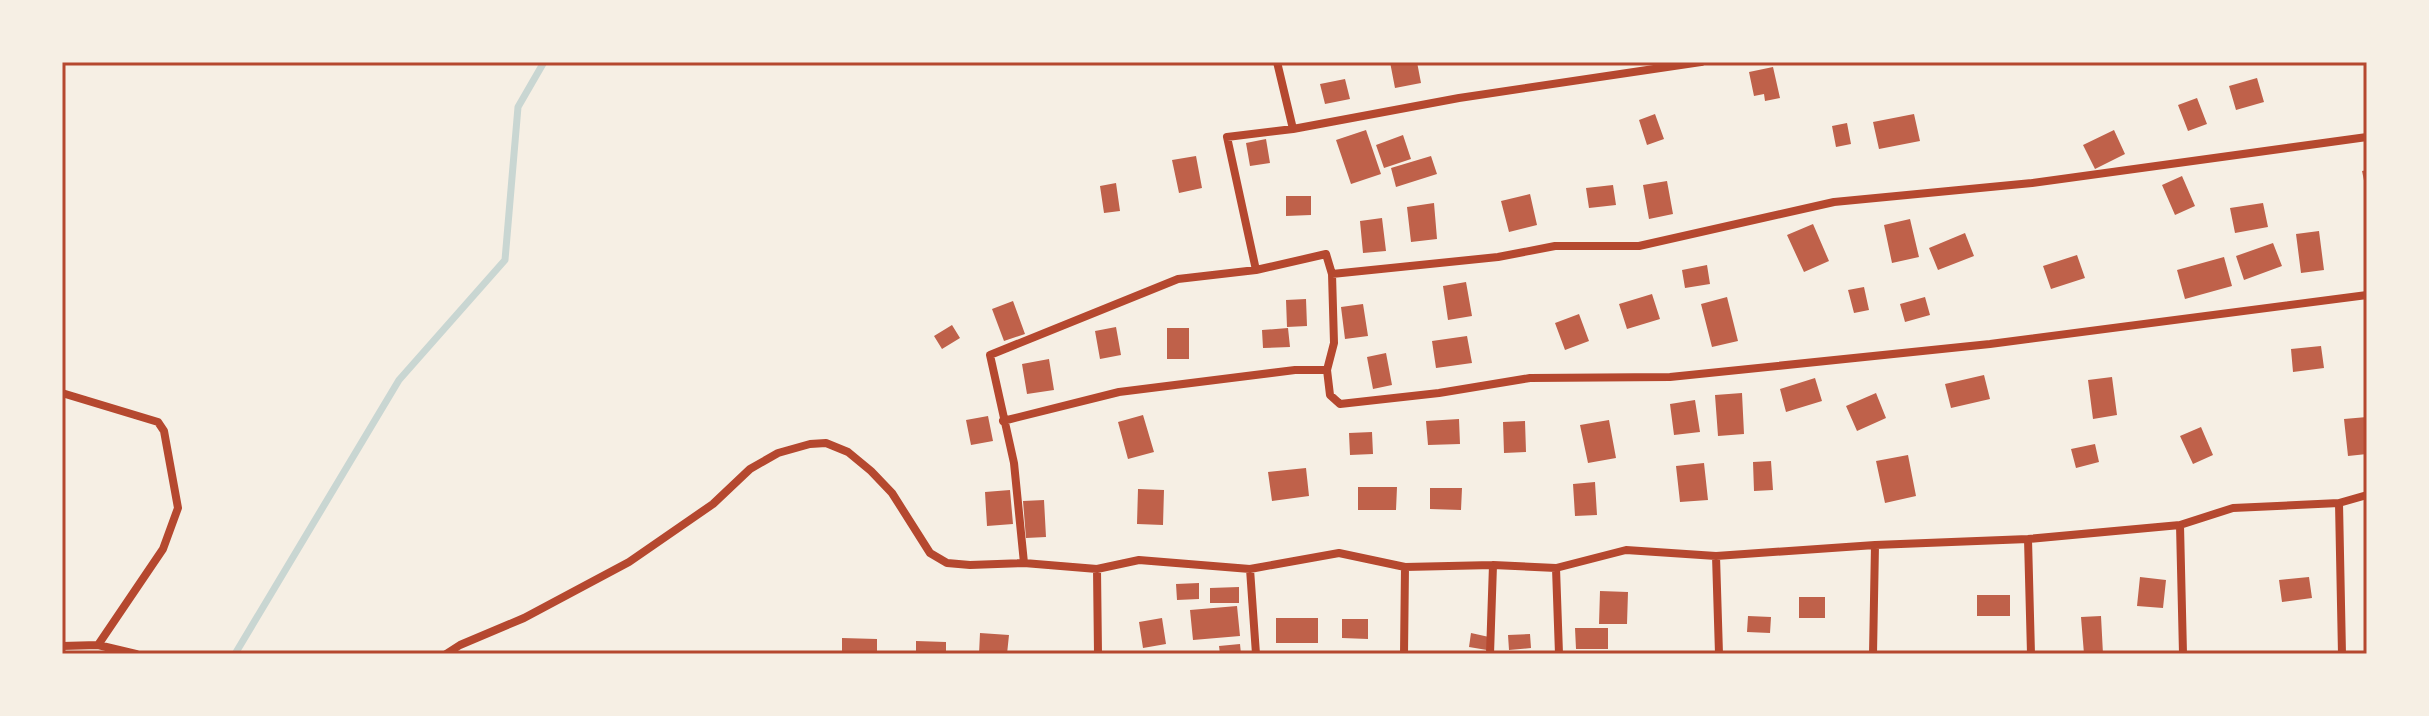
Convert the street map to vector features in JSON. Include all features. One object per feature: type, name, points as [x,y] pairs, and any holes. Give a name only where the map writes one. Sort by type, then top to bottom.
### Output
[{"type":"street","points":[[1277,62],[1293,129]]},
{"type":"street","points":[[1256,270],[1227,137],[1293,129],[1459,98],[1701,62]]},
{"type":"street","points":[[1332,274],[1498,257],[1555,246],[1639,246],[1834,202],[2032,183],[2367,137]]},
{"type":"street","points":[[1024,563],[1014,463],[990,355],[1178,279],[1256,270],[1326,254],[1332,274],[1334,343],[1327,370],[1330,395],[1340,404],[1439,393],[1530,378],[1670,377],[1990,344],[2367,295]]},
{"type":"street","points":[[1003,421],[1119,392],[1295,370],[1327,370]]},
{"type":"street","points":[[62,393],[158,422],[164,431],[178,508],[163,549],[98,645]]},
{"type":"street","points":[[446,654],[524,618],[629,562],[713,504],[750,469],[778,453],[810,444],[826,443],[848,452],[871,471],[892,493],[930,553],[947,563],[1024,563],[1097,569],[1139,560],[1250,569],[1339,553],[1405,567],[1493,565],[1556,568],[1626,550],[1716,556],[2028,539],[2180,525],[2233,508],[2339,503],[2367,495]]},
{"type":"street","points":[[2339,503],[2342,654]]},
{"type":"street","points":[[2180,525],[2183,654]]},
{"type":"street","points":[[2028,539],[2031,654]]},
{"type":"street","points":[[1873,654],[1875,545]]},
{"type":"street","points":[[1716,556],[1719,654]]},
{"type":"street","points":[[1490,654],[1493,565]]},
{"type":"street","points":[[1404,654],[1405,567]]},
{"type":"street","points":[[1556,568],[1559,654]]},
{"type":"street","points":[[1097,569],[1098,654]]},
{"type":"street","points":[[1250,569],[1256,654]]},
{"type":"street","points":[[62,646],[98,645],[136,654]]},
{"type":"building","points":[[1390,62],[1417,62],[1421,83],[1395,88]]},
{"type":"building","points":[[1773,67],[1780,98],[1765,101],[1764,94],[1754,96],[1749,72]]},
{"type":"building","points":[[2257,78],[2264,102],[2236,110],[2229,86]]},
{"type":"building","points":[[1345,79],[1350,99],[1325,104],[1320,84]]},
{"type":"building","points":[[2197,98],[2207,124],[2188,131],[2178,105]]},
{"type":"building","points":[[1655,114],[1664,139],[1647,145],[1639,120]]},
{"type":"building","points":[[1914,114],[1920,141],[1879,149],[1873,122]]},
{"type":"building","points":[[1847,123],[1851,144],[1836,147],[1832,126]]},
{"type":"building","points":[[1366,130],[1381,174],[1351,184],[1336,140]]},
{"type":"building","points":[[2114,130],[2125,154],[2095,169],[2083,145]]},
{"type":"building","points":[[1403,135],[1411,159],[1384,168],[1376,145]]},
{"type":"building","points":[[1266,139],[1270,163],[1250,166],[1246,143]]},
{"type":"building","points":[[1196,156],[1202,188],[1179,193],[1172,160]]},
{"type":"building","points":[[1431,156],[1437,174],[1396,187],[1391,168]]},
{"type":"building","points":[[2367,170],[2367,190],[2366,190],[2362,171]]},
{"type":"building","points":[[2182,176],[2195,206],[2175,215],[2162,185]]},
{"type":"building","points":[[1667,181],[1673,214],[1649,219],[1643,185]]},
{"type":"building","points":[[1116,183],[1120,211],[1104,213],[1100,186]]},
{"type":"building","points":[[1613,185],[1616,205],[1589,208],[1586,188]]},
{"type":"building","points":[[1530,194],[1537,225],[1509,232],[1501,201]]},
{"type":"building","points":[[1286,196],[1311,196],[1311,215],[1286,216]]},
{"type":"building","points":[[1434,203],[1437,239],[1411,242],[1407,207]]},
{"type":"building","points":[[2263,203],[2268,227],[2235,233],[2230,208]]},
{"type":"building","points":[[1382,218],[1386,251],[1363,253],[1360,221]]},
{"type":"building","points":[[1910,219],[1919,257],[1892,263],[1884,225]]},
{"type":"building","points":[[1813,224],[1829,261],[1804,272],[1787,235]]},
{"type":"building","points":[[2319,231],[2324,270],[2301,273],[2296,234]]},
{"type":"building","points":[[1965,233],[1974,256],[1938,270],[1929,248]]},
{"type":"building","points":[[2273,243],[2282,266],[2244,280],[2236,256]]},
{"type":"building","points":[[2077,255],[2085,278],[2051,289],[2043,266]]},
{"type":"building","points":[[2224,257],[2232,286],[2185,299],[2177,270]]},
{"type":"building","points":[[1707,265],[1710,284],[1685,288],[1682,270]]},
{"type":"building","points":[[1466,282],[1472,316],[1448,320],[1443,286]]},
{"type":"building","points":[[1864,287],[1869,310],[1854,313],[1848,290]]},
{"type":"building","points":[[1652,294],[1660,319],[1627,329],[1619,304]]},
{"type":"building","points":[[1727,297],[1738,341],[1712,347],[1701,304]]},
{"type":"building","points":[[1925,297],[1930,315],[1905,322],[1900,304]]},
{"type":"building","points":[[1306,299],[1307,326],[1287,327],[1286,300]]},
{"type":"building","points":[[1013,301],[1025,334],[1004,341],[992,309]]},
{"type":"building","points":[[1363,304],[1368,336],[1345,339],[1341,307]]},
{"type":"building","points":[[1579,314],[1589,341],[1565,350],[1555,323]]},
{"type":"building","points":[[952,325],[960,338],[942,349],[934,336]]},
{"type":"building","points":[[1116,327],[1121,355],[1100,359],[1095,331]]},
{"type":"building","points":[[1167,328],[1189,328],[1189,359],[1167,359]]},
{"type":"building","points":[[1288,328],[1290,347],[1263,348],[1262,330]]},
{"type":"building","points":[[1467,336],[1472,363],[1436,368],[1432,341]]},
{"type":"building","points":[[2321,346],[2324,368],[2293,372],[2291,349]]},
{"type":"building","points":[[1386,353],[1392,385],[1373,389],[1367,357]]},
{"type":"building","points":[[1049,359],[1054,390],[1027,394],[1022,364]]},
{"type":"building","points":[[1984,375],[1990,399],[1951,408],[1945,384]]},
{"type":"building","points":[[2112,377],[2117,415],[2093,419],[2088,380]]},
{"type":"building","points":[[1815,378],[1822,401],[1786,412],[1780,389]]},
{"type":"building","points":[[1742,393],[1744,434],[1718,436],[1715,395]]},
{"type":"building","points":[[1876,393],[1886,418],[1857,431],[1846,406]]},
{"type":"building","points":[[1695,400],[1700,432],[1674,435],[1670,404]]},
{"type":"building","points":[[1143,415],[1154,452],[1128,459],[1118,422]]},
{"type":"building","points":[[988,416],[993,441],[971,445],[966,420]]},
{"type":"building","points":[[2367,417],[2367,454],[2348,456],[2344,419]]},
{"type":"building","points":[[1459,419],[1460,444],[1428,445],[1426,421]]},
{"type":"building","points":[[1609,420],[1616,458],[1588,463],[1580,425]]},
{"type":"building","points":[[1525,421],[1526,452],[1504,453],[1503,422]]},
{"type":"building","points":[[2201,427],[2213,455],[2193,464],[2180,436]]},
{"type":"building","points":[[1372,432],[1373,454],[1350,455],[1349,433]]},
{"type":"building","points":[[2095,444],[2099,462],[2076,468],[2071,449]]},
{"type":"building","points":[[1908,455],[1916,496],[1885,503],[1876,461]]},
{"type":"building","points":[[1771,461],[1773,490],[1754,491],[1753,462]]},
{"type":"building","points":[[1704,463],[1708,500],[1680,502],[1676,466]]},
{"type":"building","points":[[1306,468],[1309,496],[1272,501],[1268,472]]},
{"type":"building","points":[[1595,482],[1597,515],[1575,516],[1573,484]]},
{"type":"building","points":[[1358,487],[1397,487],[1396,510],[1358,510]]},
{"type":"building","points":[[1430,488],[1462,488],[1461,510],[1430,509]]},
{"type":"building","points":[[1138,489],[1164,490],[1163,525],[1137,524]]},
{"type":"building","points":[[1010,490],[1013,524],[987,526],[985,492]]},
{"type":"building","points":[[1044,500],[1046,537],[1026,538],[1023,501]]},
{"type":"building","points":[[2140,577],[2166,580],[2163,608],[2137,606]]},
{"type":"building","points":[[2309,577],[2312,598],[2282,602],[2279,580]]},
{"type":"building","points":[[1199,583],[1199,599],[1177,600],[1176,584]]},
{"type":"building","points":[[1239,587],[1239,603],[1210,603],[1210,588]]},
{"type":"building","points":[[1600,591],[1628,592],[1627,624],[1599,624]]},
{"type":"building","points":[[1977,595],[2010,595],[2010,616],[1977,616]]},
{"type":"building","points":[[1799,597],[1825,597],[1825,618],[1799,618]]},
{"type":"building","points":[[1237,606],[1240,636],[1193,640],[1190,610]]},
{"type":"building","points":[[1748,616],[1771,617],[1770,633],[1747,632]]},
{"type":"building","points":[[2101,616],[2103,654],[2084,654],[2081,617]]},
{"type":"building","points":[[1162,618],[1166,644],[1143,648],[1139,622]]},
{"type":"building","points":[[1276,618],[1318,618],[1318,643],[1276,643]]},
{"type":"building","points":[[1342,619],[1368,619],[1368,639],[1342,638]]},
{"type":"building","points":[[1575,628],[1608,628],[1608,649],[1576,649]]},
{"type":"building","points":[[980,633],[1009,635],[1007,654],[979,654]]},
{"type":"building","points":[[1471,633],[1489,637],[1487,650],[1469,647]]},
{"type":"building","points":[[1530,634],[1531,648],[1509,650],[1508,635]]},
{"type":"building","points":[[842,638],[877,639],[877,654],[842,654]]},
{"type":"building","points":[[916,641],[946,642],[946,654],[916,654]]},
{"type":"building","points":[[1240,644],[1241,654],[1220,654],[1219,646]]},
{"type":"waterway","points":[[235,654],[399,380],[505,260],[518,107],[544,62]]}]
